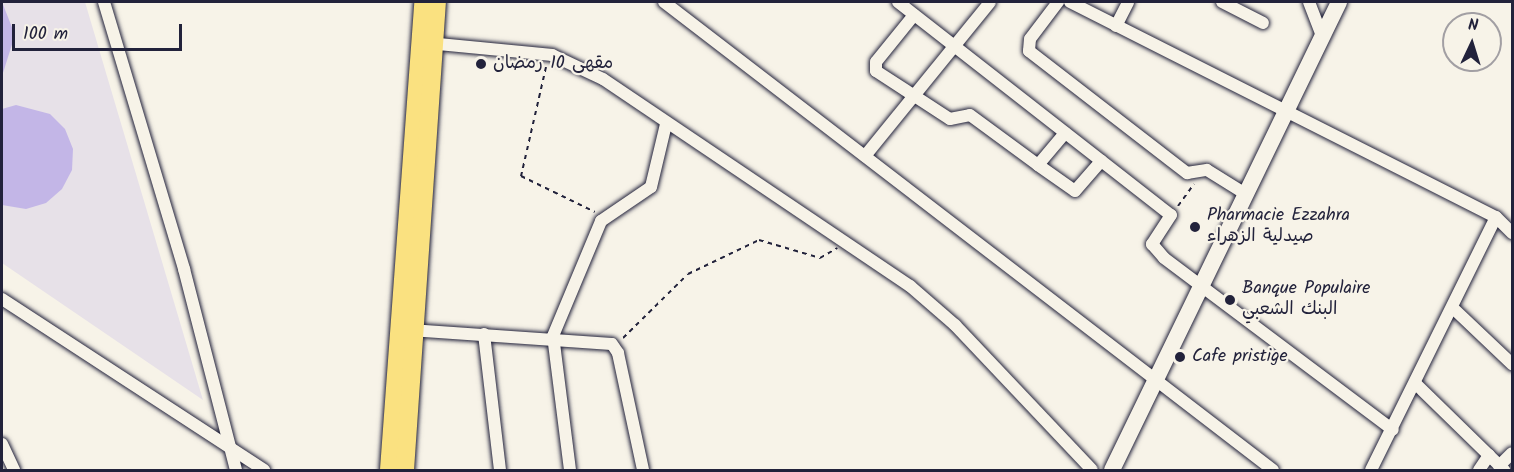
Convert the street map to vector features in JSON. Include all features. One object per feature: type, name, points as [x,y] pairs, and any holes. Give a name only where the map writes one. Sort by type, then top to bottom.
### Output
[{"type":"main road","points":[[423,2],[428,43]]},
{"type":"main road","points":[[389,471],[407,330],[428,43],[436,2]]},
{"type":"main road","points":[[405,471],[407,330]]},
{"type":"street","points":[[104,2],[184,269],[236,471]]},
{"type":"street","points":[[664,2],[1156,377],[1273,471]]},
{"type":"street","points":[[898,2],[1171,215],[1153,248],[1393,430]]},
{"type":"street","points":[[866,156],[990,2]]},
{"type":"street","points":[[1058,2],[1030,39],[1029,51],[1196,174],[1207,170],[1244,193]]},
{"type":"street","points":[[1070,2],[1496,217],[1512,233]]},
{"type":"street","points":[[1116,26],[1128,2]]},
{"type":"street","points":[[1222,2],[1263,23]]},
{"type":"street","points":[[1309,2],[1322,36]]},
{"type":"street","points":[[1116,469],[1200,284],[1283,111],[1339,2]]},
{"type":"street","points":[[914,15],[874,66],[953,120],[970,115],[1075,191],[1101,161]]},
{"type":"street","points":[[428,43],[548,55],[584,67],[843,241],[955,325],[1092,471]]},
{"type":"street","points":[[570,471],[553,336],[605,217],[651,188],[666,124]]},
{"type":"street","points":[[1038,165],[1065,133]]},
{"type":"street","points":[[1371,471],[1455,310],[1496,217]]},
{"type":"street","points":[[2,299],[264,471]]},
{"type":"street","points":[[1455,310],[1512,364]]},
{"type":"street","points":[[407,330],[553,336],[615,347],[644,471]]},
{"type":"street","points":[[484,334],[500,471]]},
{"type":"street","points":[[1417,385],[1502,468],[1512,453]]},
{"type":"street","points":[[2,444],[14,471]]},
{"type":"street","points":[[1479,471],[1489,455]]},
{"type":"path","points":[[548,55],[521,176],[605,217]]},
{"type":"path","points":[[1171,215],[1196,174]]},
{"type":"path","points":[[615,347],[667,291],[701,266],[759,240],[820,258],[830,256],[843,241]]},
{"type":"shaded area","points":[[2,2],[85,2],[203,400],[2,263]]},
{"type":"building","points":[[2,2],[15,35],[2,76]]},
{"type":"building","points":[[16,105],[50,114],[65,129],[73,149],[72,170],[62,189],[46,203],[26,209],[2,205],[2,109]]},
{"type":"place","name":"مقهى 10 رمضان","points":[[481,64]]},
{"type":"place","name":"Pharmacie Ezzahra صيدلية الزهراء","points":[[1195,227]]},
{"type":"place","name":"Banque Populaire البنك الشعبي","points":[[1230,300]]},
{"type":"place","name":"Cafe pristige","points":[[1180,357]]}]
